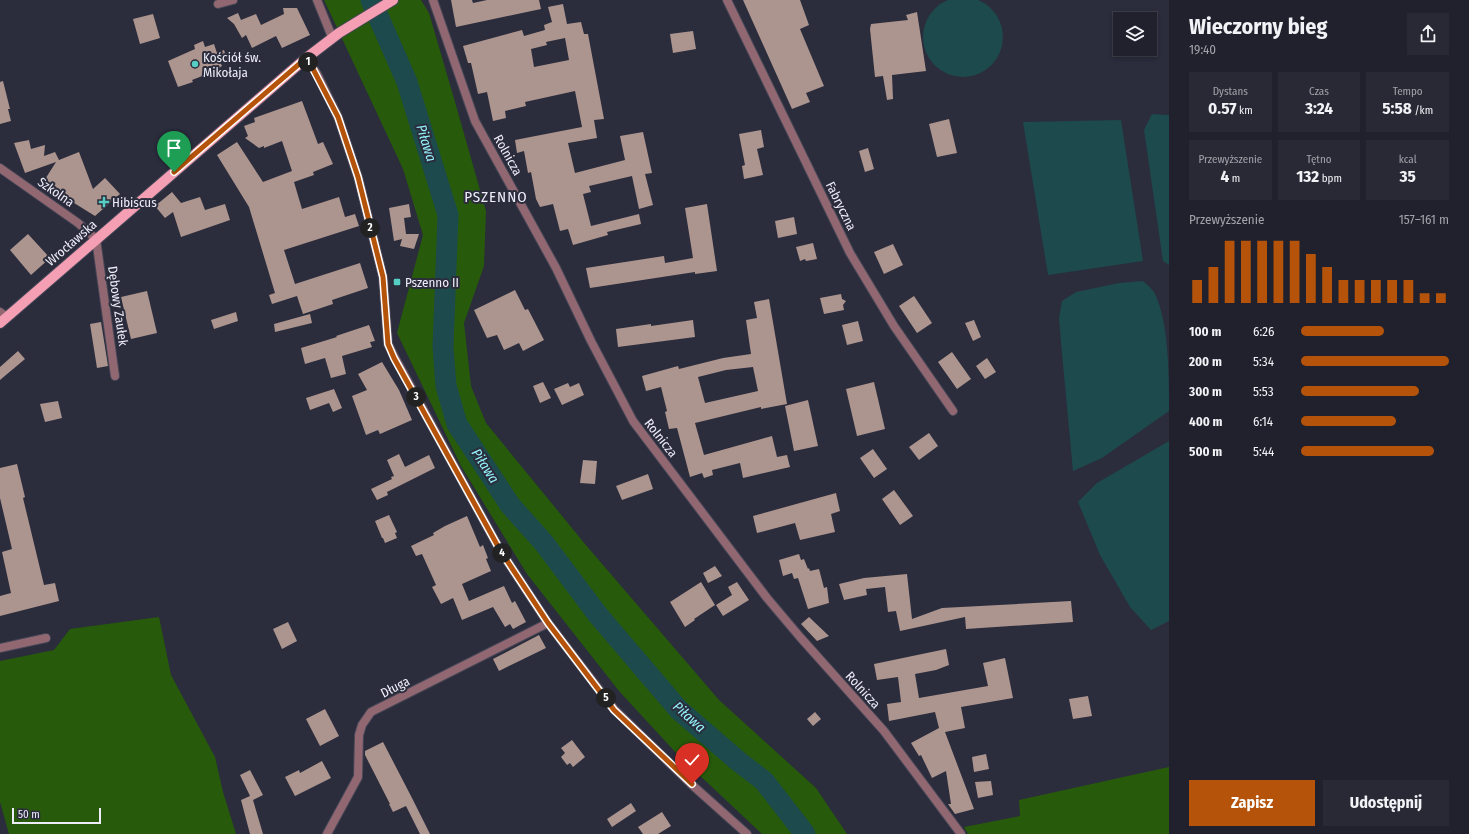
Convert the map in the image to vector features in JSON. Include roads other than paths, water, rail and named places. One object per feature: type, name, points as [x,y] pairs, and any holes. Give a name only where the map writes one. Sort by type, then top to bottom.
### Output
[{"type":"main road","name":"Wrocławska","points":[[2,317],[96,240],[305,59],[335,35],[393,0]]},
{"type":"street","points":[[218,4],[232,0]]},
{"type":"street","points":[[317,0],[335,35]]},
{"type":"street","name":"Rolnicza","points":[[432,0],[475,121],[556,268],[591,341],[633,421],[767,598],[884,731],[961,834]]},
{"type":"street","name":"Fabryczna","points":[[726,0],[850,253],[894,326],[953,411]]},
{"type":"street","points":[[305,59],[317,74],[338,117],[358,177],[384,286],[388,344],[394,358],[500,550],[548,623],[614,710],[747,834]]},
{"type":"street","name":"Szkolna","points":[[0,168],[78,223],[96,240]]},
{"type":"street","name":"Dębowy Zaułek","points":[[96,240],[116,376]]},
{"type":"street","name":"Długa","points":[[326,834],[358,777],[359,735],[362,725],[372,712],[548,623]]},
{"type":"street","points":[[0,648],[46,638]]},
{"type":"waterway","name":"Piława","points":[[371,0],[407,82],[448,215],[443,347],[446,386],[457,424],[510,505],[544,543],[598,615],[679,710],[738,761],[764,781],[805,834]]},
{"type":"place","name":"Kościół św. Mikołaja","points":[[195,64]]},
{"type":"place","name":"Hibiscus","points":[[104,202]]},
{"type":"place","name":"Pszenno II","points":[[397,282]]},
{"type":"district","name":"PSZENNO","points":[[496,197]]}]
